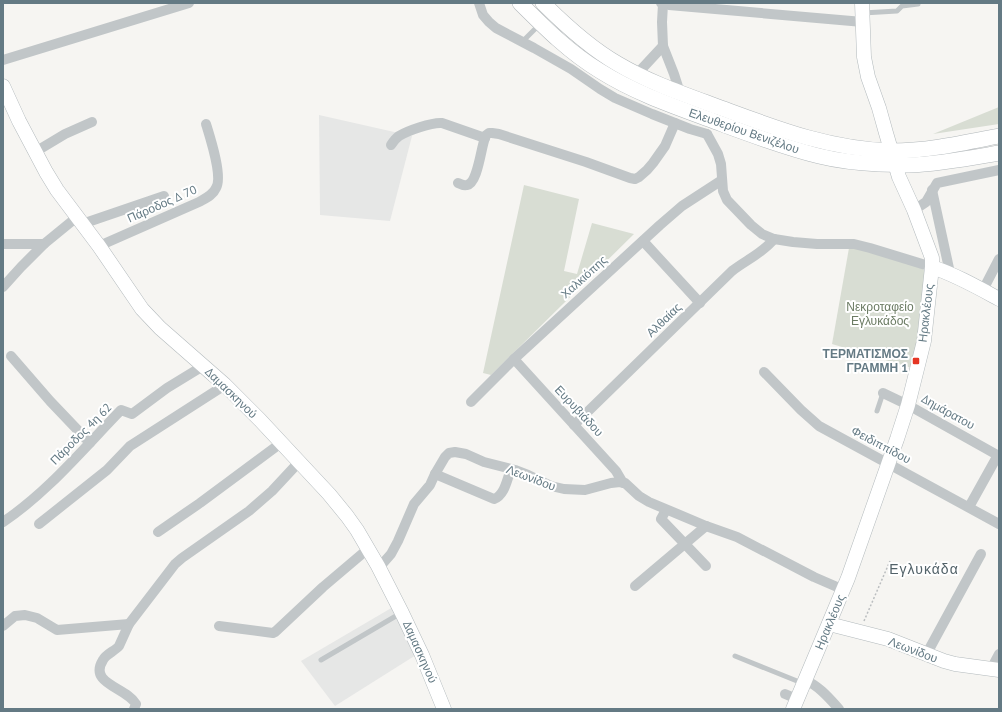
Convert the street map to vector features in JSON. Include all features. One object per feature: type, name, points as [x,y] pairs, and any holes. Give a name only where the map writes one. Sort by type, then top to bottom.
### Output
[{"type":"main road","name":"Ελευθερίου Βενιζέλου","points":[[520,3],[541,24],[579,57],[611,78],[648,96],[708,119],[778,144],[815,155],[831,159],[851,161],[894,158],[931,149],[999,136]]},
{"type":"main road","name":"Ελευθερίου Βενιζέλου","points":[[543,3],[588,44],[618,64],[637,74],[680,93],[810,139],[894,158],[909,165],[999,153]]},
{"type":"main road","name":"Ηρακλέους","points":[[792,700],[804,682],[844,590],[889,464],[908,405],[924,341],[932,267],[932,258],[914,210],[899,177],[879,108],[868,77],[864,57],[862,13]]},
{"type":"main road","name":"Δαμασκηνού","points":[[3,86],[35,152],[57,190],[99,246],[145,313],[225,385],[281,442],[358,530],[402,613],[422,655],[444,709]]},
{"type":"main road","points":[[932,267],[950,273],[999,299]]},
{"type":"main road","name":"Λεωνίδου","points":[[829,624],[898,643],[949,663],[995,669]]},
{"type":"street","points":[[3,60],[189,3]]},
{"type":"street","points":[[479,3],[483,15],[496,28],[571,69],[615,98],[675,123],[707,134]]},
{"type":"street","points":[[680,93],[663,46],[662,4],[862,13]]},
{"type":"street","points":[[637,74],[663,46]]},
{"type":"street","points":[[708,119],[707,134],[718,154],[721,164],[723,191],[727,200],[755,228],[765,235],[793,242],[817,244],[854,244],[932,267]]},
{"type":"street","points":[[35,152],[65,134],[92,122]]},
{"type":"street","points":[[391,145],[397,137],[403,134],[437,122],[484,138]]},
{"type":"street","points":[[458,183],[468,185],[473,179],[478,165],[484,138],[489,133],[499,134],[635,179],[644,173],[653,163],[665,146],[675,123]]},
{"type":"street","name":"Πάροδος Δ 70","points":[[99,246],[199,202],[213,193],[217,186],[218,178],[214,153],[206,124]]},
{"type":"street","points":[[914,210],[926,202],[937,183],[999,170]]},
{"type":"street","name":"Χαλκιόπης","points":[[471,402],[514,359],[678,210],[722,180]]},
{"type":"street","points":[[932,190],[950,273]]},
{"type":"street","points":[[3,287],[44,244],[80,220],[164,196]]},
{"type":"street","name":"Αλθαίας","points":[[574,425],[739,265],[765,248],[774,238]]},
{"type":"street","points":[[643,241],[700,303]]},
{"type":"street","points":[[3,244],[44,244]]},
{"type":"street","points":[[982,290],[999,259]]},
{"type":"street","points":[[11,356],[50,401],[90,443]]},
{"type":"street","name":"Ευρυβιάδου","points":[[514,359],[616,471],[623,483]]},
{"type":"street","name":"Πάροδος 4η 62","points":[[3,522],[25,506],[61,473],[121,410],[132,414],[167,388],[203,366]]},
{"type":"street","name":"Φειδιππίδου","points":[[764,372],[816,424],[999,524]]},
{"type":"street","points":[[39,524],[107,470],[130,446],[225,385]]},
{"type":"street","name":"Δημάρατου","points":[[883,393],[908,405],[998,455]]},
{"type":"street","points":[[158,532],[200,503],[281,442]]},
{"type":"street","name":"Λεωνίδου","points":[[378,566],[391,554],[414,504],[430,485],[446,455],[449,453],[455,452],[466,454],[484,462],[511,469],[557,488],[585,490],[611,483],[623,483]]},
{"type":"street","points":[[969,507],[998,455]]},
{"type":"street","points":[[134,709],[136,705],[133,699],[102,679],[99,672],[104,658],[117,649],[129,624],[172,568],[178,562],[249,511],[272,491],[299,462]]},
{"type":"street","points":[[435,474],[494,499],[499,497],[504,490],[511,469]]},
{"type":"street","points":[[623,483],[627,484],[644,499],[666,510],[737,537],[814,577],[844,590]]},
{"type":"street","points":[[666,510],[660,519],[706,566]]},
{"type":"street","points":[[635,586],[706,526]]},
{"type":"street","points":[[219,626],[273,633],[275,632],[323,587],[368,548]]},
{"type":"street","points":[[926,655],[981,554]]},
{"type":"street","points":[[3,626],[15,616],[25,615],[37,618],[57,630],[129,624]]},
{"type":"street","points":[[995,669],[999,654]]},
{"type":"street","points":[[804,682],[813,683],[839,709]]},
{"type":"lane","points":[[862,13],[897,11],[902,6],[918,4]]},
{"type":"lane","points":[[522,42],[541,24]]},
{"type":"lane","points":[[877,411],[883,393]]},
{"type":"lane","points":[[322,660],[402,613]]},
{"type":"lane","points":[[734,656],[804,682]]},
{"type":"path","points":[[859,632],[890,561]]},
{"type":"shaded area","points":[[319,115],[412,136],[390,221],[320,215]]},
{"type":"shaded area","points":[[393,607],[416,655],[335,706],[301,661]]},
{"type":"green space","points":[[999,107],[999,124],[933,134]]},
{"type":"green space","points":[[524,185],[579,199],[564,271],[577,274],[592,223],[634,234],[491,375],[483,373]]},
{"type":"green space","name":"Νεκροταφείο Εγλυκάδος","points":[[849,248],[862,249],[920,267],[925,271],[919,340],[912,368],[832,344]]},
{"type":"place","name":"ΤΕΡΜΑΤΙΣΜΟΣ ΓΡΑΜΜΗ 1","points":[[916,361]]},
{"type":"district","name":"Εγλυκάδα","points":[[924,569]]}]
